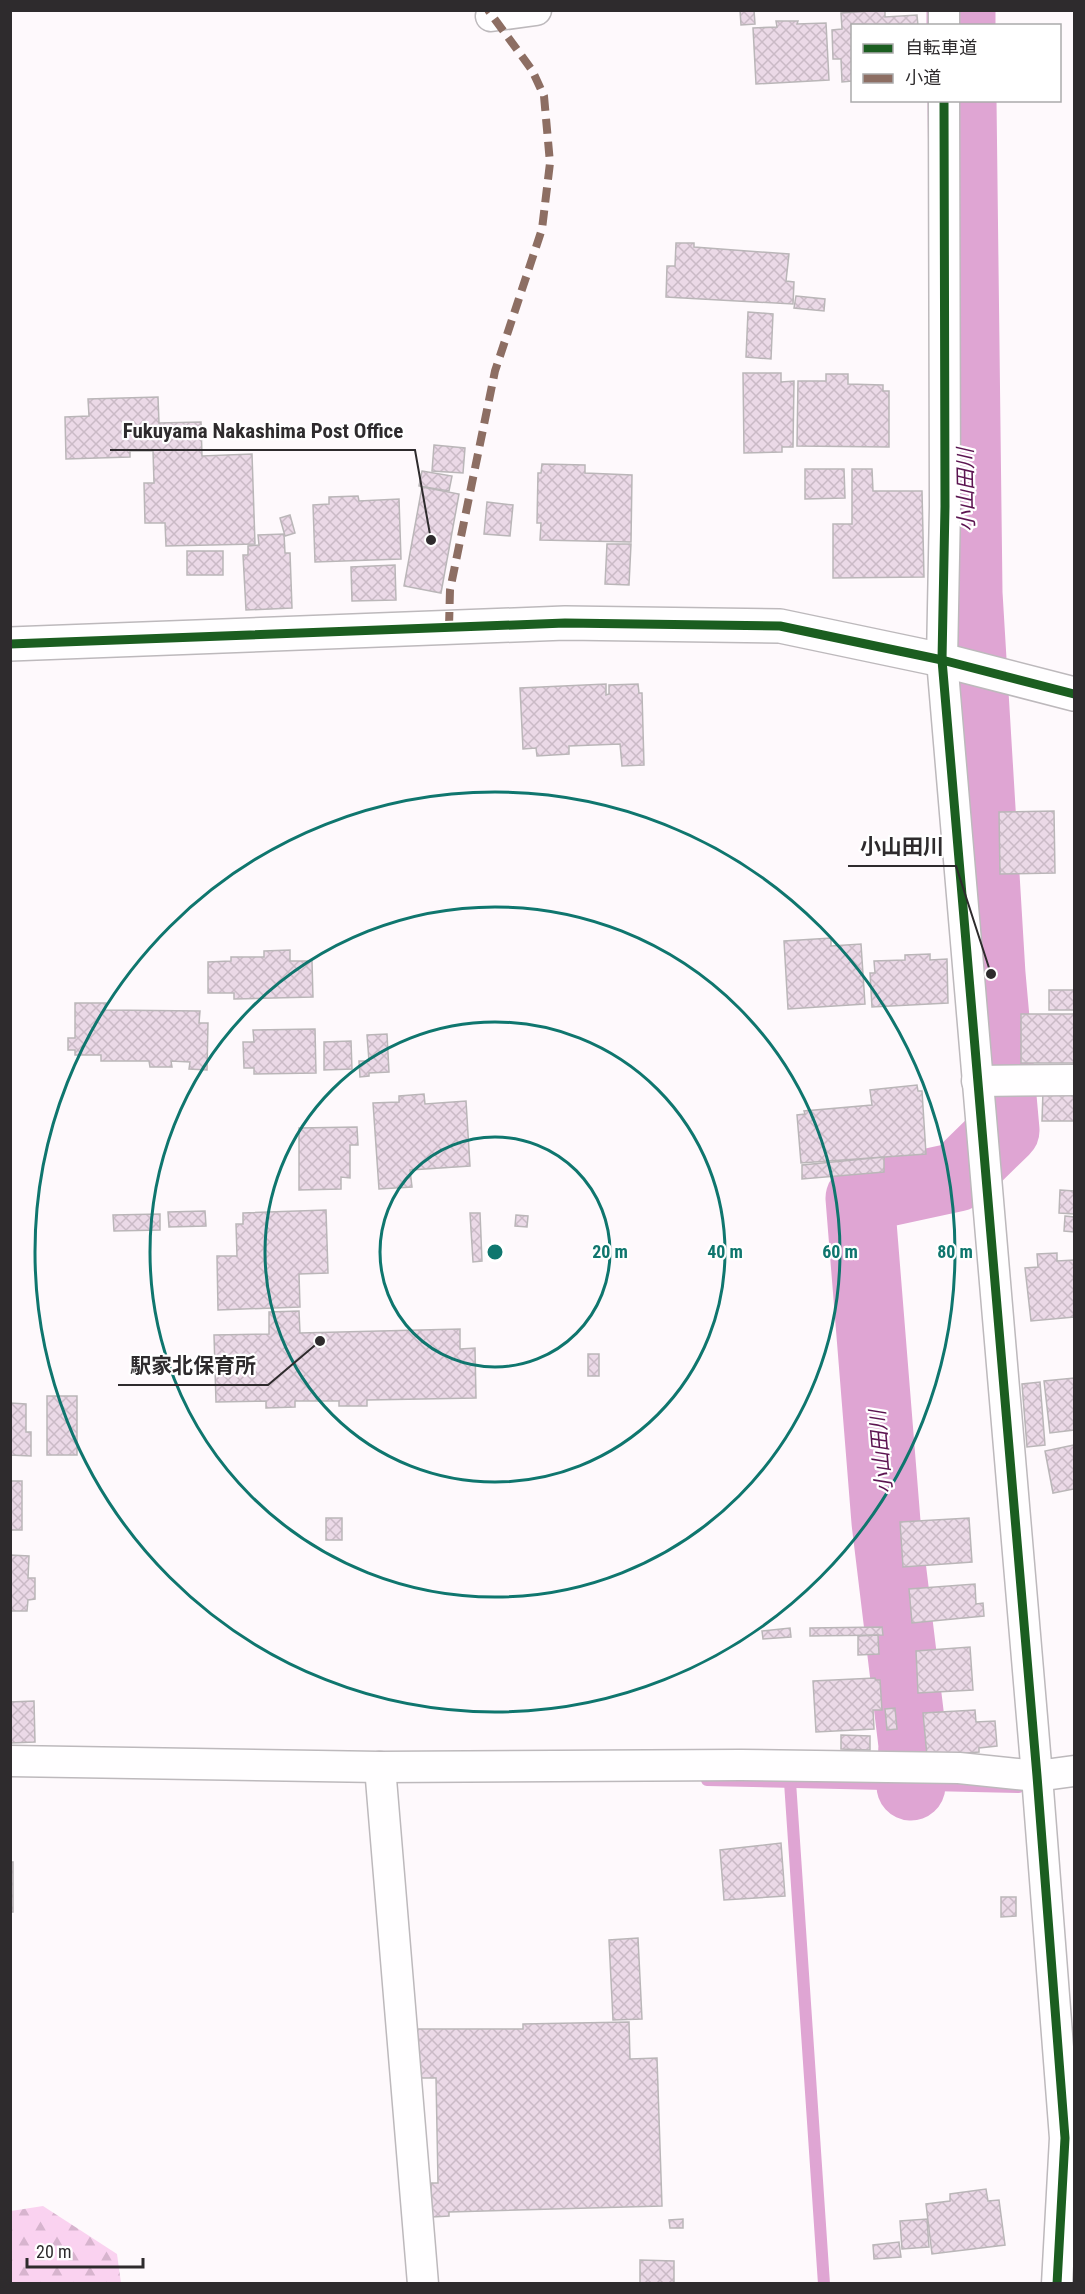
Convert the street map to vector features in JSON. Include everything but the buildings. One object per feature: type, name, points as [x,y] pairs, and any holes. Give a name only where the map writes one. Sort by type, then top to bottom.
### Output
[{"type":"street","points":[[491,16],[536,10]]},
{"type":"street","points":[[944,102],[945,506],[942,660],[1037,1776],[1065,2138],[1057,2283]]},
{"type":"street","points":[[10,644],[565,623],[780,626],[942,660],[1074,694]]},
{"type":"street","points":[[977,1081],[1074,1080]]},
{"type":"street","points":[[10,1761],[380,1767],[741,1765],[959,1768],[1037,1776],[1074,1771]]},
{"type":"street","points":[[380,1767],[423,2283]]},
{"type":"green space","points":[[43,2206],[117,2254],[121,2283],[11,2283],[11,2211]]},
{"type":"waterway","name":"小山田川","points":[[961,10],[961,24]]},
{"type":"waterway","name":"小山田川","points":[[911,1786],[913,1745],[886,1522],[860,1198],[957,1177],[1005,1130],[991,974],[968,593],[962,102]]},
{"type":"waterway","points":[[707,1780],[1019,1787]]},
{"type":"waterway","points":[[790,1782],[824,2284]]},
{"type":"marked path","points":[[449,627],[450,590],[495,371],[542,229],[550,163],[544,96],[532,70],[488,10]]},
{"type":"cycle path","points":[[944,102],[945,506],[942,660],[1037,1776],[1065,2138],[1057,2284]]},
{"type":"cycle path","points":[[10,644],[565,623],[780,626],[942,660],[1074,694]]},
{"type":"place","name":"Fukuyama Nakashima Post Office","points":[[431,540]]},
{"type":"place","name":"小山田川","points":[[991,974]]},
{"type":"place","name":"駅家北保育所","points":[[320,1341]]}]
